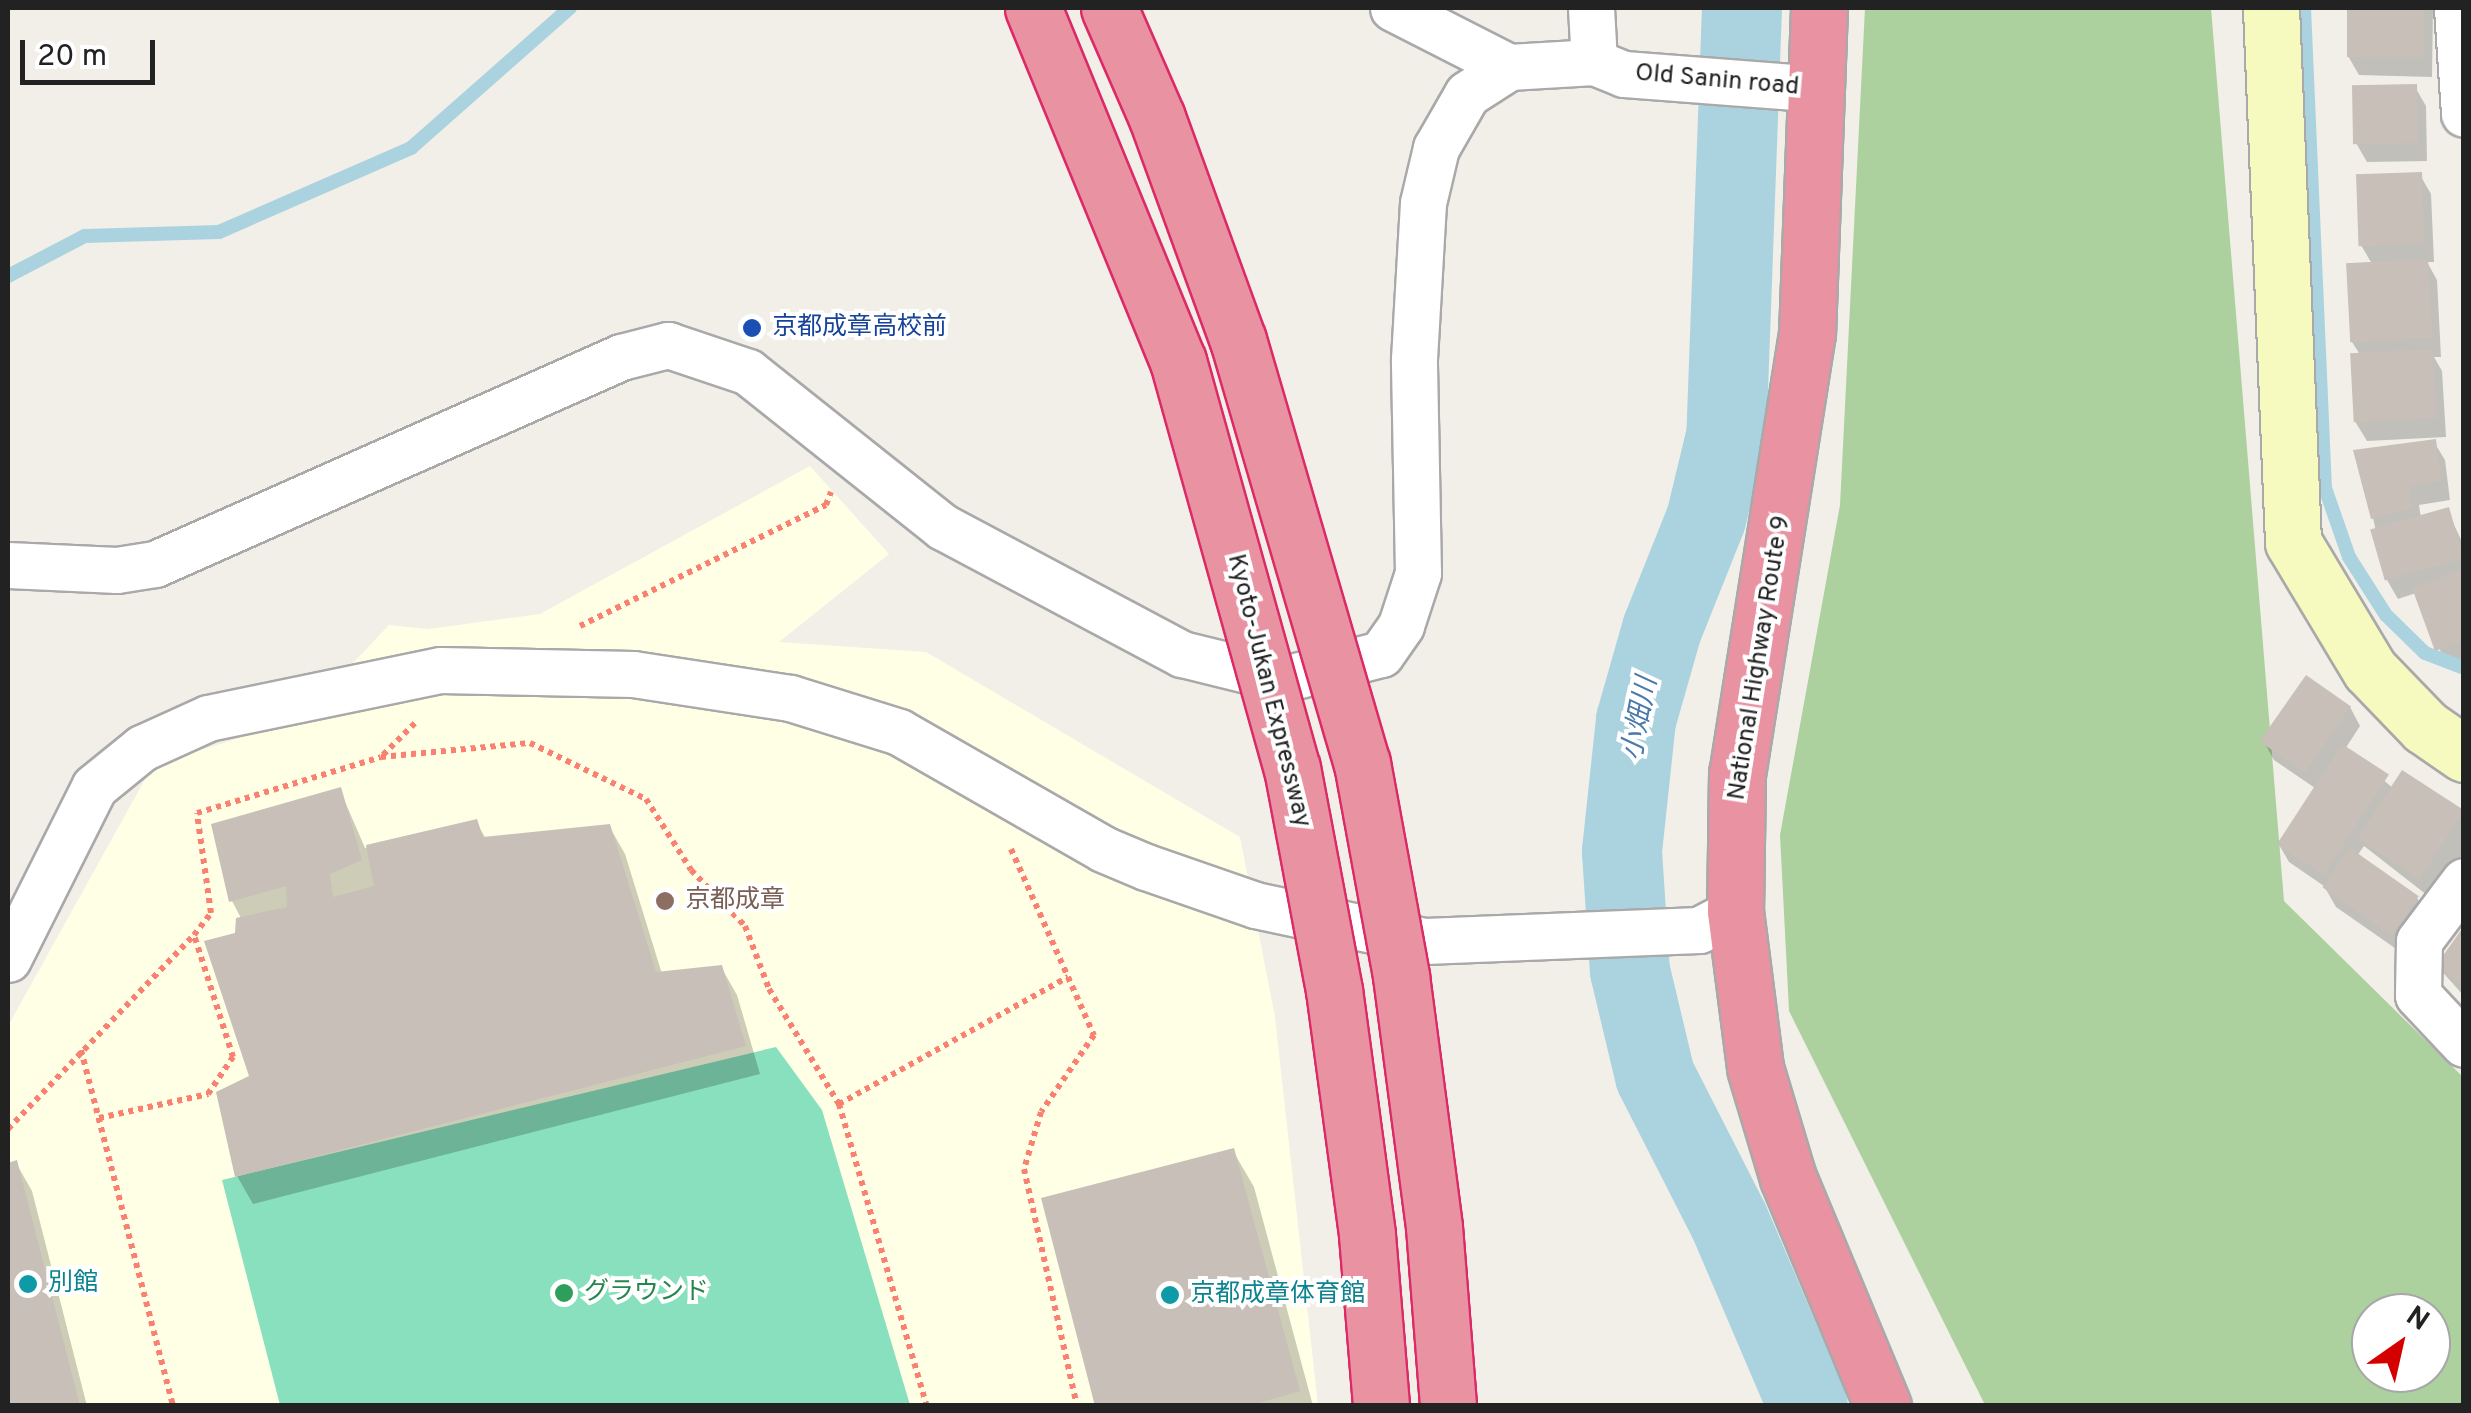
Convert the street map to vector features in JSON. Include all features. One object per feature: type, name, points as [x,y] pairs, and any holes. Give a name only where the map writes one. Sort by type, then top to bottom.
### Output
[{"type":"highway","name":"Kyoto-Jukan Expressway","points":[[1033,8],[1178,361],[1292,768],[1336,1009],[1368,1235],[1382,1406]]},
{"type":"highway","points":[[1109,8],[1158,118],[1238,340],[1362,763],[1401,976],[1434,1227],[1448,1406]]},
{"type":"highway","name":"National Highway Route 9","points":[[1819,8],[1793,88],[1806,333],[1717,921],[1754,1068],[1788,1178],[1883,1406]]},
{"type":"street","points":[[8,564],[117,570],[155,564],[621,358],[668,345],[748,372],[943,526],[1182,654],[1284,679],[1381,654],[1400,626],[1418,573],[1414,360],[1422,203],[1436,148],[1467,94],[1508,67],[1393,8]]},
{"type":"street","points":[[1590,8],[1594,62]]},
{"type":"street","points":[[2271,8],[2293,542],[2370,670],[2425,727],[2464,754]]},
{"type":"street","points":[[2457,8],[2464,114]]},
{"type":"street","name":"Old Sanin road","points":[[1508,67],[1594,62],[1624,74],[1793,88]]},
{"type":"street","points":[[8,959],[94,787],[142,748],[208,718],[440,670],[633,674],[790,698],[899,732],[1103,849],[1255,905],[1425,941],[1717,921]]},
{"type":"street","points":[[2464,881],[2419,941],[2418,995],[2464,1044]]},
{"type":"path","points":[[524,672],[588,619],[826,505],[850,450]]},
{"type":"path","points":[[380,758],[422,717]]},
{"type":"path","points":[[8,1129],[211,913],[197,813],[380,758],[530,743],[646,799],[691,870],[746,926],[768,988],[839,1104],[927,1406]]},
{"type":"path","points":[[979,777],[1094,1035],[1040,1112],[1024,1169],[1077,1406]]},
{"type":"path","points":[[98,1118],[208,1094],[233,1057],[194,935]]},
{"type":"path","points":[[839,1104],[1068,977]]},
{"type":"path","points":[[80,1050],[173,1406]]},
{"type":"shaded area","name":"京都成章","points":[[810,466],[889,554],[779,642],[926,652],[1240,837],[1275,1017],[1318,1405],[8,1406],[8,1026],[153,765],[300,719],[389,625],[428,629],[540,614]]},
{"type":"green space","points":[[1865,8],[2211,8],[2284,901],[2463,1077],[2463,1405],[1985,1405],[1789,1011],[1780,835],[1840,505]]},
{"type":"green space","name":"グラウンド","points":[[776,1047],[822,1110],[910,1405],[280,1405],[222,1180]]},
{"type":"building","points":[[2347,8],[2424,8],[2424,57],[2347,57]]},
{"type":"building","points":[[2417,84],[2418,143],[2353,144],[2352,85]]},
{"type":"building","points":[[2422,172],[2425,244],[2359,246],[2356,174]]},
{"type":"building","points":[[2428,259],[2432,338],[2350,342],[2346,263]]},
{"type":"building","points":[[2433,349],[2437,418],[2354,422],[2350,353]]},
{"type":"building","points":[[2436,439],[2441,481],[2410,486],[2412,508],[2371,519],[2353,450]]},
{"type":"building","points":[[2449,507],[2464,558],[2385,581],[2370,530]]},
{"type":"building","points":[[2464,569],[2464,641],[2435,651],[2412,588]]},
{"type":"building","points":[[2306,675],[2351,707],[2305,773],[2260,741]]},
{"type":"building","points":[[2342,744],[2389,774],[2324,875],[2277,845]]},
{"type":"building","points":[[2402,770],[2464,810],[2419,879],[2357,839]]},
{"type":"building","points":[[341,787],[362,860],[330,874],[333,897],[374,886],[366,845],[477,819],[483,837],[610,824],[656,972],[722,965],[746,1046],[235,1177],[216,1092],[249,1076],[204,941],[235,933],[236,918],[287,907],[286,886],[229,902],[211,824]]},
{"type":"building","points":[[2350,848],[2419,896],[2391,935],[2322,887]]},
{"type":"building","points":[[2464,926],[2464,986],[2435,967]]},
{"type":"building","name":"京都成章体育館","points":[[1234,1148],[1300,1391],[1248,1406],[1095,1406],[1041,1198]]},
{"type":"building","name":"別館","points":[[17,1160],[80,1406],[8,1406],[8,1163]]},
{"type":"waterway","points":[[8,276],[85,236],[219,232],[411,148],[570,8]]},
{"type":"waterway","name":"小畑川","points":[[1742,8],[1726,436],[1706,519],[1662,629],[1636,720],[1622,852],[1630,971],[1655,1076],[1729,1221],[1808,1406]]},
{"type":"waterway","points":[[2304,8],[2325,488],[2349,557],[2386,615],[2425,653],[2464,668]]},
{"type":"place","name":"京都成章高校前","points":[[752,328]]},
{"type":"place","name":"京都成章","points":[[665,901]]},
{"type":"place","name":"別館","points":[[28,1284]]},
{"type":"place","name":"グラウンド","points":[[564,1293]]},
{"type":"place","name":"京都成章体育館","points":[[1170,1295]]}]
